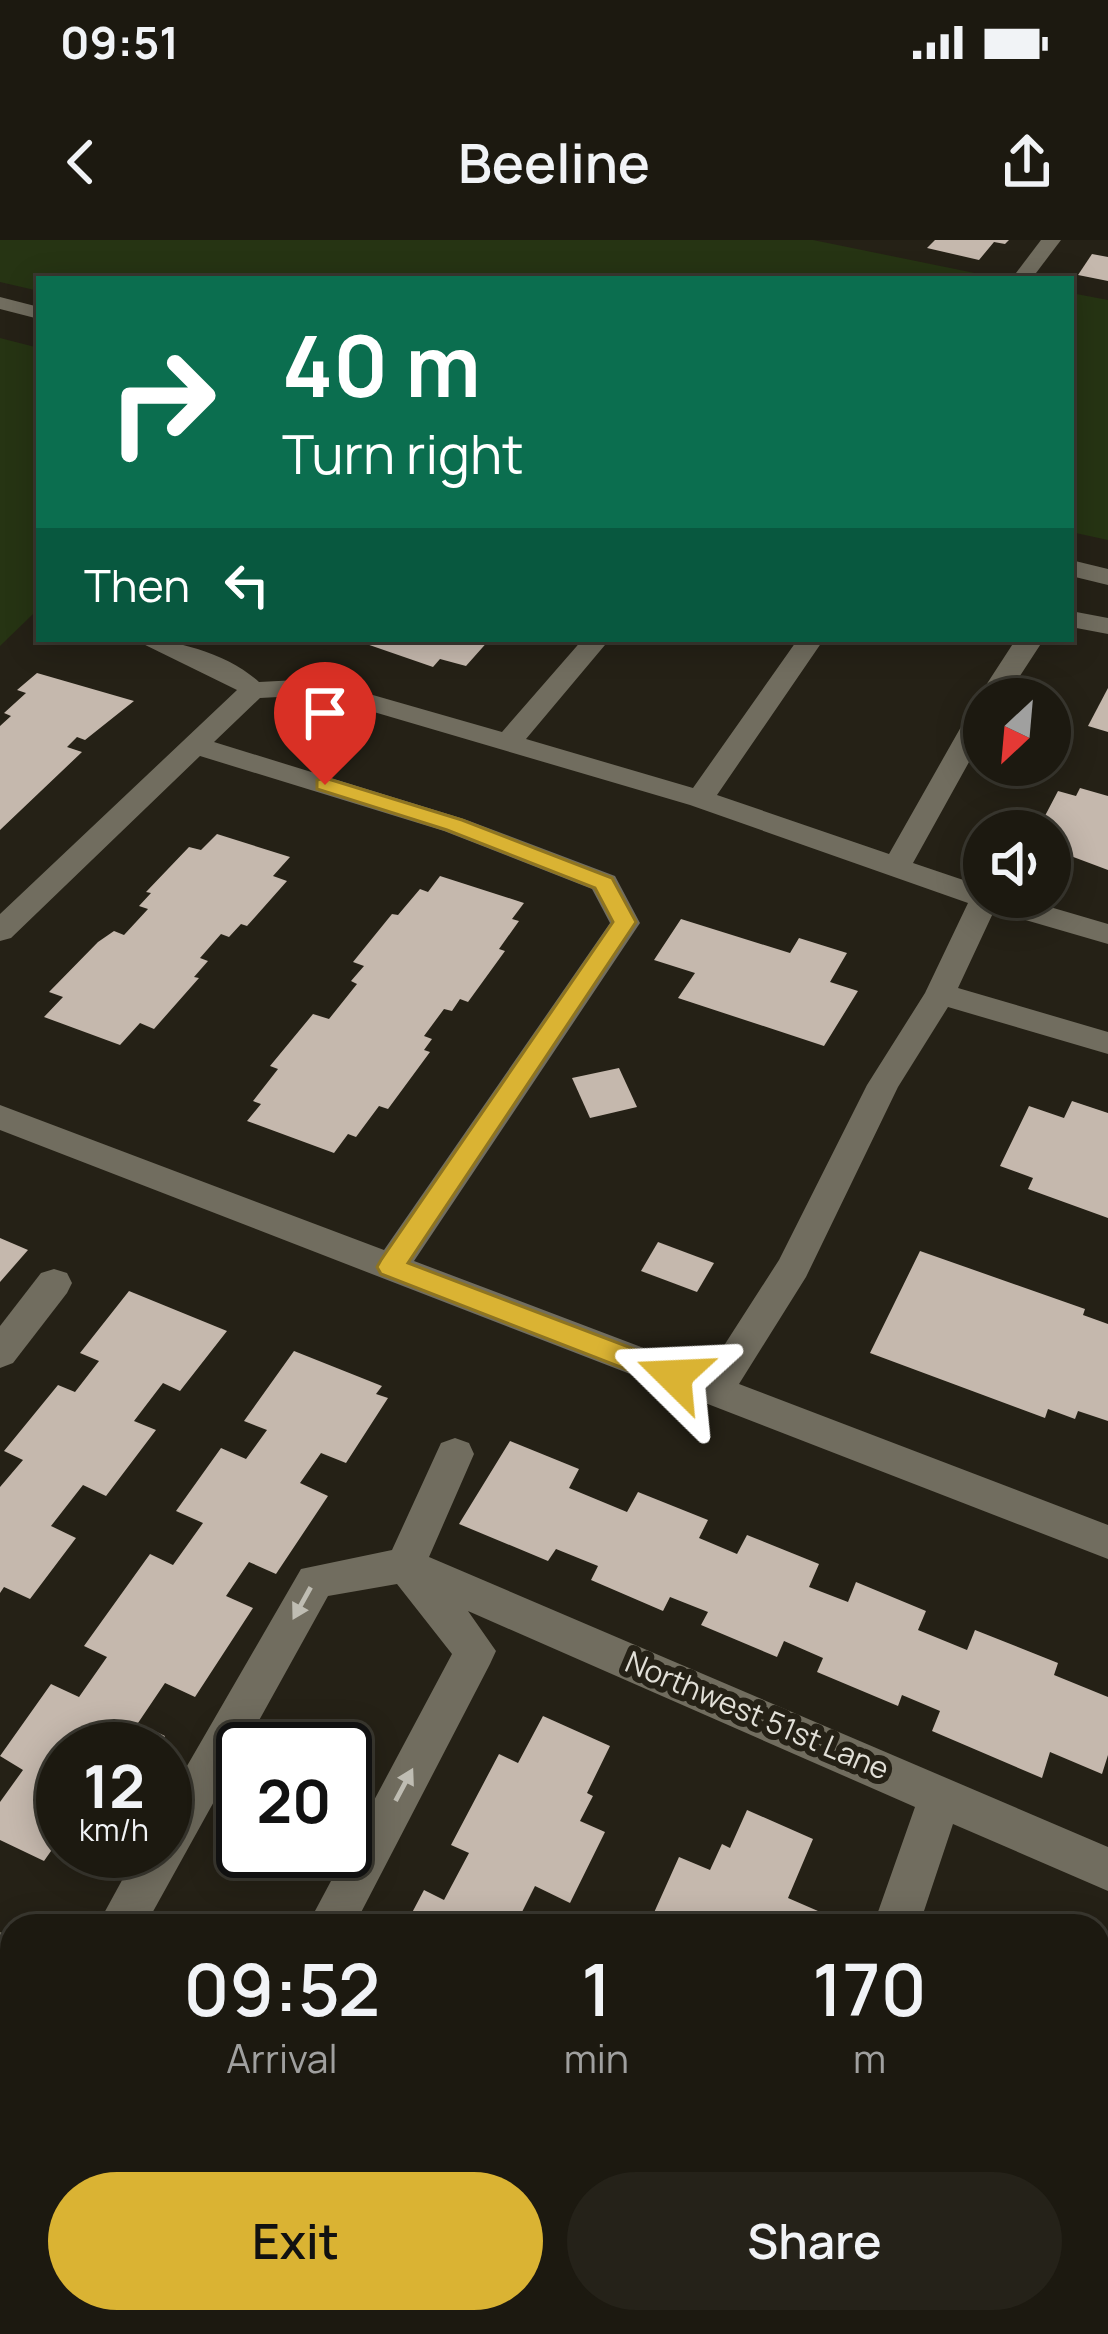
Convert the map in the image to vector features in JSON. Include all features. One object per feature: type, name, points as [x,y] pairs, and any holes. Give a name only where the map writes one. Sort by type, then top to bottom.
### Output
[{"type":"street","points":[[1026,272],[1051,240]]},
{"type":"street","points":[[0,303],[36,312]]},
{"type":"street","points":[[1074,569],[1108,577]]},
{"type":"street","points":[[1074,620],[1108,626]]},
{"type":"street","points":[[153,642],[238,677],[253,690]]},
{"type":"street","points":[[509,742],[594,642]]},
{"type":"street","points":[[700,799],[809,642]]},
{"type":"street","points":[[1003,678],[1028,642]]},
{"type":"street","points":[[0,932],[253,690],[316,687],[700,799],[963,890]]},
{"type":"street","points":[[195,745],[454,825],[604,883],[625,922],[391,1267]]},
{"type":"street","points":[[896,867],[963,748]]},
{"type":"street","points":[[715,1391],[793,1267],[883,1085],[940,994],[976,918]]},
{"type":"street","points":[[1053,918],[1108,934]]},
{"type":"street","points":[[940,994],[1108,1043]]},
{"type":"street","points":[[0,1117],[1108,1542]]},
{"type":"street","points":[[0,1353],[54,1283]]},
{"type":"street","points":[[405,1565],[455,1454]]},
{"type":"street","points":[[192,1798],[315,1581],[405,1565]]},
{"type":"street","points":[[336,1914],[475,1651],[405,1565]]},
{"type":"street","name":"Northwest 51st Lane","points":[[405,1565],[1108,1869]]},
{"type":"street","points":[[900,1914],[941,1795]]},
{"type":"street","points":[[127,1914],[147,1878]]},
{"type":"green space","points":[[0,240],[813,240],[989,276],[36,276],[36,290],[0,282]]},
{"type":"green space","points":[[1074,294],[1108,300],[1108,540],[1074,533]]},
{"type":"green space","points":[[0,338],[36,347],[36,606],[0,646]]},
{"type":"building","points":[[935,240],[1009,240],[994,242],[979,260],[927,248]]},
{"type":"building","points":[[1092,254],[1108,257],[1108,281],[1078,275]]},
{"type":"building","points":[[361,642],[487,642],[466,666],[440,659],[433,667]]},
{"type":"building","points":[[37,673],[134,701],[85,740],[77,737],[67,747],[82,752],[0,830],[0,726],[11,716],[4,713],[26,693],[17,690]]},
{"type":"building","points":[[1108,688],[1108,732],[1088,726]]},
{"type":"building","points":[[1080,788],[1108,796],[1108,870],[1071,856],[1071,810],[1048,810],[1058,791],[1076,796]]},
{"type":"building","points":[[217,834],[290,857],[273,876],[287,881],[247,926],[241,924],[229,937],[221,934],[200,958],[208,961],[194,977],[199,978],[154,1029],[140,1023],[120,1045],[44,1017],[63,997],[49,992],[98,942],[114,931],[124,935],[148,909],[139,906],[151,893],[146,892],[189,847],[201,850]]},
{"type":"building","points":[[440,876],[524,903],[512,919],[519,921],[499,949],[505,951],[468,1002],[460,999],[452,1011],[444,1009],[424,1036],[432,1039],[424,1050],[430,1052],[388,1109],[379,1106],[356,1137],[348,1134],[334,1153],[247,1121],[261,1104],[253,1101],[278,1069],[270,1066],[313,1014],[329,1019],[357,984],[351,981],[364,966],[353,962],[392,914],[398,915],[420,889],[428,892]]},
{"type":"building","points":[[681,919],[790,953],[799,938],[847,953],[830,982],[858,991],[824,1046],[678,998],[695,973],[654,960]]},
{"type":"building","points":[[619,1068],[637,1107],[590,1118],[572,1078]]},
{"type":"building","points":[[1072,1101],[1108,1113],[1108,1218],[1028,1189],[1033,1178],[1000,1166],[1029,1106],[1064,1118]]},
{"type":"building","points":[[0,1238],[28,1250],[0,1282]]},
{"type":"building","points":[[658,1242],[714,1263],[697,1292],[641,1271]]},
{"type":"building","points":[[920,1251],[1085,1309],[1083,1315],[1108,1324],[1108,1421],[1078,1411],[1075,1419],[1048,1409],[1045,1418],[870,1353]]},
{"type":"building","points":[[129,1291],[227,1331],[180,1391],[163,1383],[134,1421],[156,1430],[106,1496],[83,1485],[51,1526],[76,1538],[30,1599],[4,1587],[0,1593],[0,1487],[23,1460],[4,1451],[58,1385],[75,1392],[99,1361],[80,1353]]},
{"type":"building","points":[[294,1351],[382,1386],[376,1394],[388,1398],[346,1463],[321,1453],[300,1483],[328,1496],[276,1574],[249,1562],[226,1596],[253,1608],[195,1697],[165,1683],[139,1722],[36,1722],[36,1857],[0,1840],[0,1802],[23,1770],[0,1756],[51,1684],[79,1697],[107,1657],[84,1646],[150,1554],[173,1565],[203,1523],[176,1511],[221,1448],[246,1459],[267,1430],[244,1421]]},
{"type":"building","points":[[510,1441],[579,1469],[569,1488],[627,1512],[638,1492],[708,1520],[699,1538],[737,1554],[747,1535],[819,1564],[809,1587],[848,1602],[856,1582],[926,1611],[918,1630],[967,1650],[975,1630],[1058,1663],[1054,1675],[1108,1697],[1108,1755],[1102,1774],[1050,1752],[1042,1778],[932,1731],[940,1711],[902,1695],[898,1706],[817,1672],[823,1658],[784,1641],[777,1657],[701,1625],[708,1612],[670,1597],[663,1611],[591,1580],[598,1566],[556,1549],[548,1561],[459,1524]]},
{"type":"building","points":[[543,1716],[610,1746],[587,1793],[593,1796],[580,1821],[605,1832],[570,1903],[535,1886],[521,1914],[411,1914],[424,1890],[444,1900],[469,1853],[451,1845],[499,1754],[518,1763]]},
{"type":"building","points":[[747,1810],[813,1839],[788,1898],[817,1914],[653,1914],[679,1857],[710,1870],[722,1844],[730,1848]]},
{"type":"route","points":[[325,785],[454,825],[604,883],[625,922],[391,1267],[674,1376]]}]
